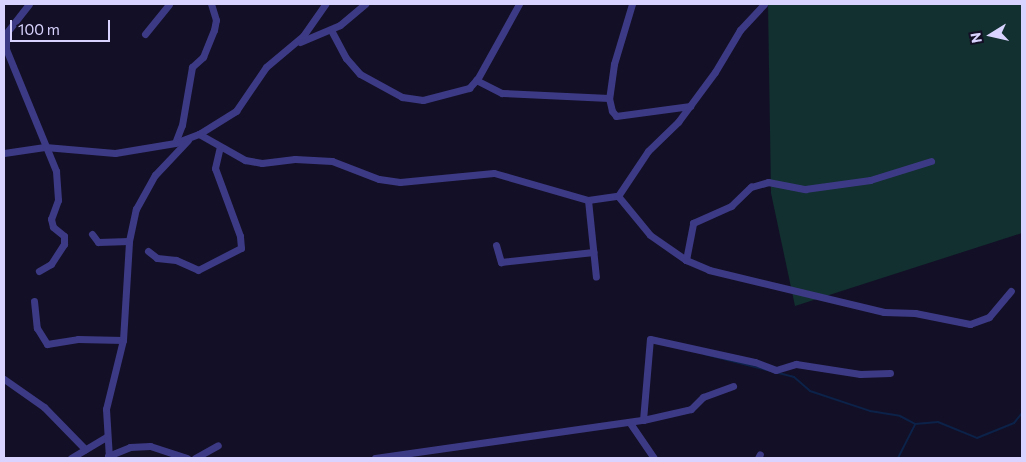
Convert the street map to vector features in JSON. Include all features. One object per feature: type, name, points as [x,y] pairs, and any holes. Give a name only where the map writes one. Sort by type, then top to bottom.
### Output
[{"type":"street","points":[[29,4],[6,33],[6,49],[22,78],[45,147],[56,171],[59,190],[53,227],[64,236],[64,244],[51,264],[39,271]]},
{"type":"street","points":[[145,34],[169,4]]},
{"type":"street","points":[[175,143],[182,125],[192,67],[202,57],[214,30],[216,20],[211,4]]},
{"type":"street","points":[[4,153],[45,147],[115,153],[175,143],[199,134],[236,111],[266,68],[297,43],[325,4]]},
{"type":"street","points":[[297,43],[332,30],[365,4]]},
{"type":"street","points":[[332,30],[346,58],[360,74],[402,97],[423,100],[469,88],[476,80],[520,4]]},
{"type":"street","points":[[632,4],[618,43],[609,98],[616,116],[690,106]]},
{"type":"street","points":[[199,134],[220,147],[262,164],[295,159],[332,161],[379,179],[400,182],[494,173],[588,200],[618,196],[648,151],[690,106],[740,30],[764,4]]},
{"type":"street","points":[[476,80],[502,93],[609,98]]},
{"type":"street","points":[[187,458],[150,446],[130,447],[108,457],[106,409],[124,340],[129,241],[136,210],[155,175],[190,138]]},
{"type":"street","points":[[148,251],[157,258],[176,260],[198,270],[241,248],[240,236],[216,176],[220,147]]},
{"type":"street","points":[[686,260],[693,223],[731,206],[751,187],[768,182],[805,189],[870,180],[931,161]]},
{"type":"street","points":[[618,196],[650,235],[686,260],[838,303],[970,324],[989,318],[1012,291]]},
{"type":"street","points":[[588,200],[596,277]]},
{"type":"street","points":[[92,234],[98,242],[129,241]]},
{"type":"street","points":[[496,245],[501,262],[593,252]]},
{"type":"street","points":[[34,301],[37,328],[47,344],[78,339],[124,340]]},
{"type":"street","points":[[643,420],[650,339],[756,362],[776,370],[796,364],[860,374],[890,373]]},
{"type":"street","points":[[4,379],[44,407],[85,449]]},
{"type":"street","points":[[374,458],[643,420],[691,409],[703,397],[732,386]]},
{"type":"street","points":[[630,422],[654,458]]},
{"type":"street","points":[[71,458],[106,437]]},
{"type":"street","points":[[195,458],[218,445]]},
{"type":"green space","points":[[768,4],[1022,4],[1022,233],[795,306],[771,193]]},
{"type":"waterway","points":[[704,354],[794,377],[810,391],[870,411],[900,416],[915,424]]},
{"type":"waterway","points":[[898,458],[915,424],[938,422],[977,438],[1014,423],[1022,413]]}]
